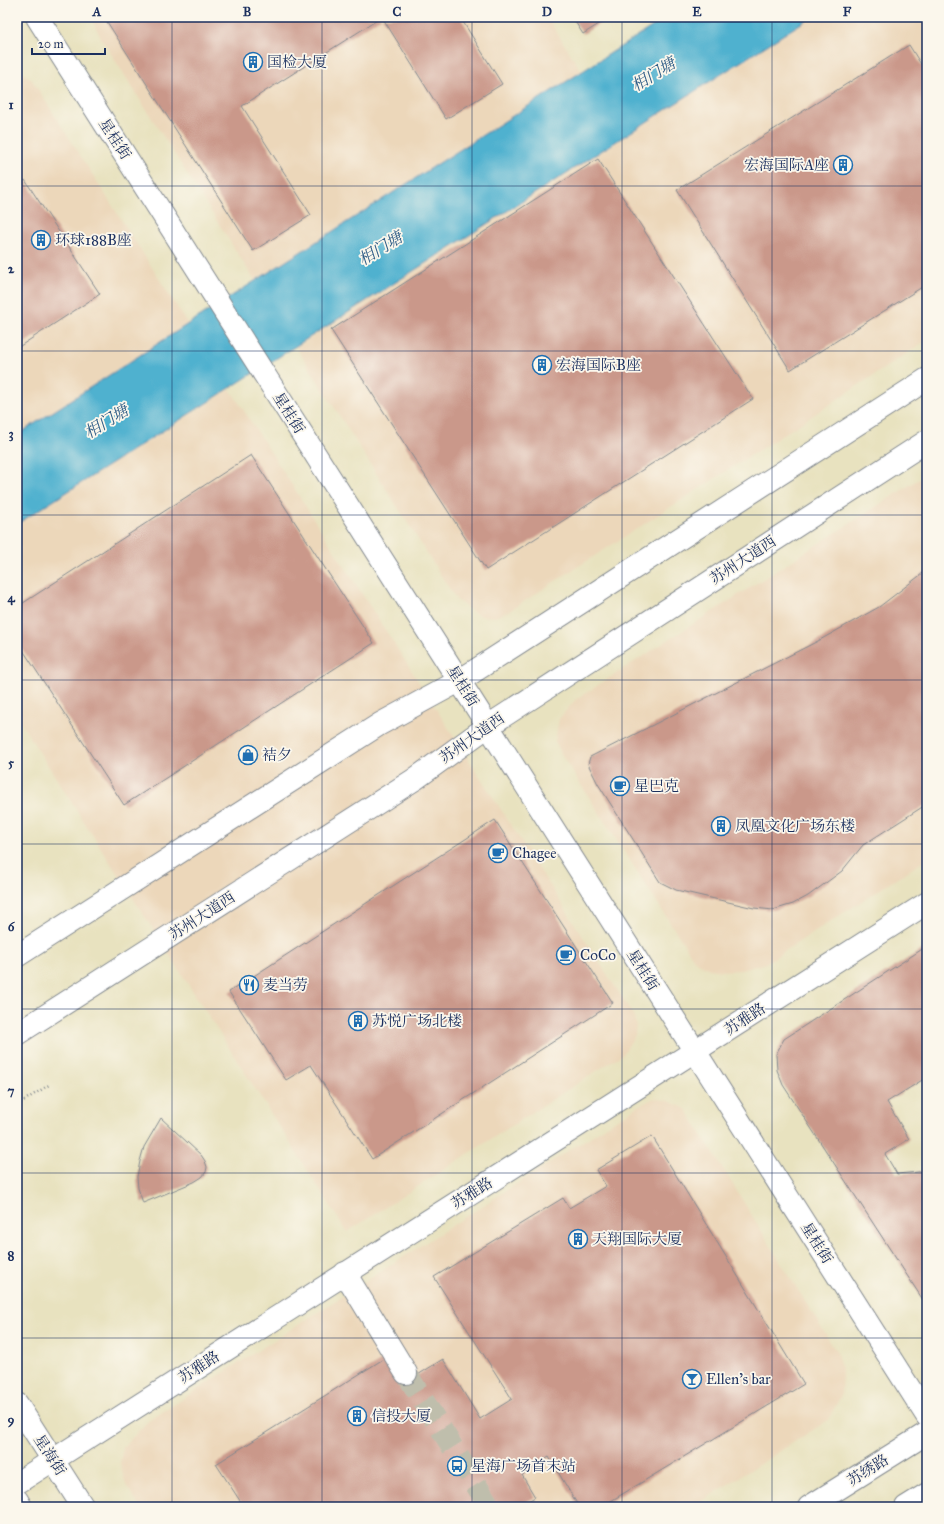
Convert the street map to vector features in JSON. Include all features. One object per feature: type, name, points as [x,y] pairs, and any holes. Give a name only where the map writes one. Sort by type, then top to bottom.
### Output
[{"type":"street","name":"星桂街","points":[[37,17],[927,1416]]},
{"type":"street","points":[[17,956],[380,724],[459,681],[927,378]]},
{"type":"street","name":"苏州大道西","points":[[17,1034],[415,779],[488,726],[927,441]]},
{"type":"street","name":"苏雅路","points":[[17,1483],[927,903]]},
{"type":"street","points":[[345,1273],[406,1373]]},
{"type":"street","name":"星海街","points":[[17,1404],[84,1507]]},
{"type":"street","name":"苏绣路","points":[[809,1507],[927,1433]]},
{"type":"street","points":[[906,1507],[927,1494]]},
{"type":"street","points":[[17,1500],[21,1507]]},
{"type":"path","points":[[17,1105],[49,1085]]},
{"type":"shaded area","name":"国检大厦","points":[[93,17],[547,17],[582,72],[255,281],[101,38],[93,22]]},
{"type":"shaded area","points":[[811,17],[927,17],[927,340],[809,418],[509,611],[495,617],[481,616],[471,611],[456,599],[296,347]]},
{"type":"shaded area","points":[[17,70],[32,80],[188,324],[17,435]]},
{"type":"shaded area","points":[[230,389],[632,1013],[636,1024],[635,1035],[623,1054],[347,1232],[17,717],[17,524]]},
{"type":"shaded area","points":[[927,474],[927,859],[766,963],[741,970],[722,971],[709,969],[695,961],[563,757],[555,741],[559,719],[575,700]]},
{"type":"shaded area","points":[[654,1098],[669,1101],[686,1109],[837,1353],[842,1373],[841,1396],[827,1421],[693,1507],[140,1507],[126,1485],[120,1463],[123,1448],[147,1422],[635,1108]]},
{"type":"water","name":"相门塘","points":[[667,17],[811,17],[17,524],[17,435]]},
{"type":"building","points":[[104,17],[382,17],[242,106],[311,215],[253,251]]},
{"type":"building","points":[[382,17],[460,17],[502,84],[446,119]]},
{"type":"building","points":[[572,17],[610,17],[583,34]]},
{"type":"building","points":[[909,45],[927,74],[927,284],[790,370],[677,190]]},
{"type":"building","name":"宏海国际B座","points":[[598,159],[753,399],[486,570],[331,330]]},
{"type":"building","name":"环球188B座","points":[[25,180],[100,294],[17,348],[17,185]]},
{"type":"building","points":[[251,455],[374,643],[124,805],[17,641],[17,607]]},
{"type":"building","points":[[927,570],[927,804],[863,845],[842,871],[808,896],[793,904],[773,910],[754,908],[676,890],[660,882],[598,784],[588,764],[590,757],[818,641],[879,607]]},
{"type":"building","points":[[495,820],[613,1003],[372,1159],[311,1065],[286,1080],[229,992]]},
{"type":"building","points":[[927,946],[927,1077],[887,1102],[909,1139],[885,1154],[897,1174],[927,1171],[927,1306],[783,1085],[777,1070],[776,1054],[784,1039]]},
{"type":"building","points":[[161,1118],[201,1155],[207,1167],[206,1172],[202,1177],[194,1182],[143,1203],[138,1188],[137,1177],[140,1161],[144,1147]]},
{"type":"building","points":[[652,1136],[804,1384],[601,1507],[579,1507],[549,1457],[522,1475],[535,1497],[518,1507],[244,1507],[216,1464],[385,1358],[402,1385],[443,1359],[480,1419],[512,1399],[434,1277],[563,1198],[569,1208],[606,1186],[596,1170]]},
{"type":"tunnel","points":[[406,1373],[490,1507]]},
{"type":"place","name":"国检大厦","points":[[253,62]]},
{"type":"place","name":"宏海国际A座","points":[[843,165]]},
{"type":"place","name":"环球188B座","points":[[41,240]]},
{"type":"place","name":"宏海国际B座","points":[[542,365]]},
{"type":"place","name":"袺夕","points":[[248,755]]},
{"type":"place","name":"星巴克","points":[[620,786]]},
{"type":"place","name":"凤凰文化广场东楼","points":[[721,826]]},
{"type":"place","name":"Chagee","points":[[498,853]]},
{"type":"place","name":"CoCo","points":[[566,955]]},
{"type":"place","name":"麦当劳","points":[[249,985]]},
{"type":"place","name":"苏悦广场北楼","points":[[358,1021]]},
{"type":"place","name":"天翔国际大厦","points":[[578,1239]]},
{"type":"place","name":"Ellen's bar","points":[[692,1379]]},
{"type":"place","name":"信投大厦","points":[[357,1416]]},
{"type":"place","name":"星海广场首末站","points":[[457,1466]]}]
